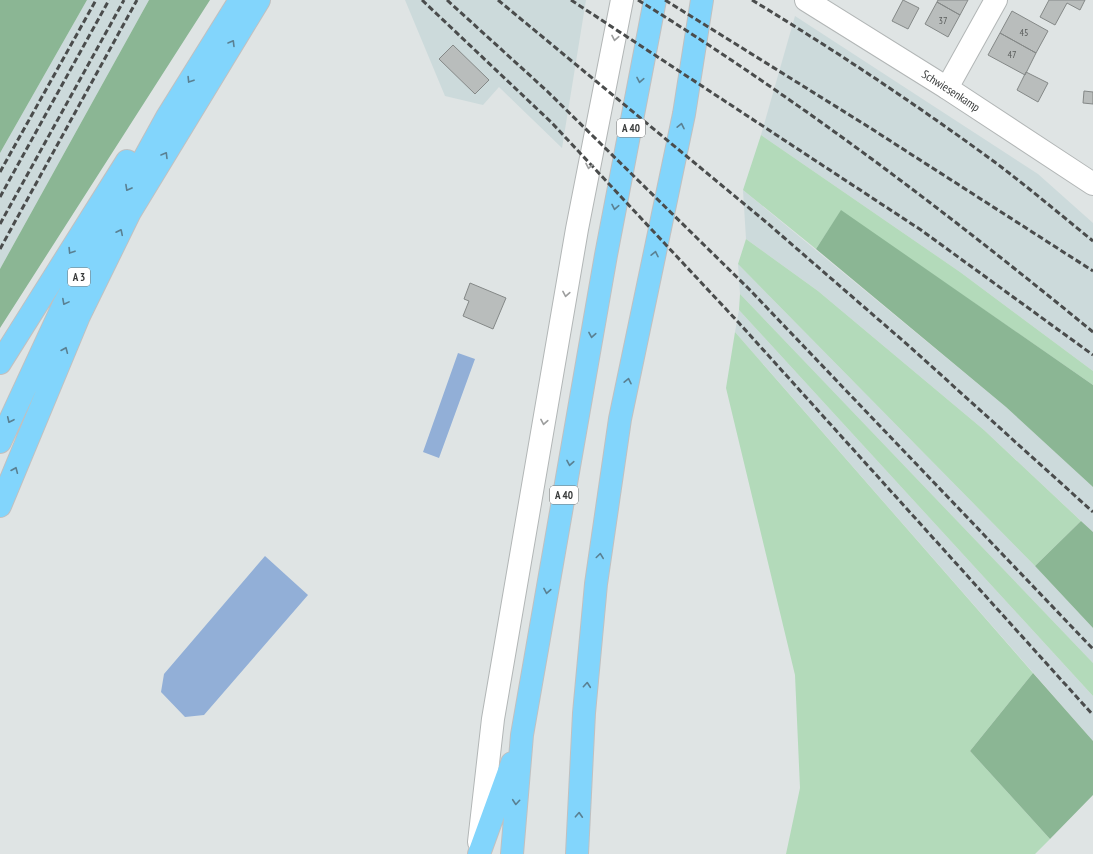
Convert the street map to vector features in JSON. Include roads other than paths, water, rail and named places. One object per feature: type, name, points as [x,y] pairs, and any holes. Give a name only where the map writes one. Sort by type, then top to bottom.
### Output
[{"type":"highway","name":"A 3","points":[[0,442],[64,304],[167,117],[240,0]]},
{"type":"highway","name":"A 3","points":[[0,506],[79,316],[130,212],[260,0]]},
{"type":"highway","name":"A 40","points":[[512,854],[522,735],[606,255],[655,0]]},
{"type":"highway","points":[[577,854],[584,713],[596,584],[619,427],[684,114],[702,0]]},
{"type":"highway","points":[[0,362],[129,157],[167,117]]},
{"type":"highway","points":[[478,854],[522,735]]},
{"type":"street","points":[[478,854],[496,704],[576,237],[622,0]]},
{"type":"street","name":"Schwiesenkamp","points":[[806,0],[947,88],[1093,184]]},
{"type":"street","points":[[947,88],[996,0]]},
{"type":"water","points":[[458,353],[475,359],[439,458],[423,452]]},
{"type":"water","points":[[265,556],[308,595],[204,715],[185,717],[161,692],[164,674]]},
{"type":"railway","points":[[0,172],[96,0]]},
{"type":"railway","points":[[0,197],[109,0]]},
{"type":"railway","points":[[0,224],[124,0]]},
{"type":"railway","points":[[0,249],[137,0]]},
{"type":"railway","points":[[422,0],[552,123],[739,323],[1093,715]]},
{"type":"railway","points":[[447,0],[547,91],[749,289],[1093,649]]},
{"type":"railway","points":[[498,0],[766,222],[909,346],[1093,512]]},
{"type":"railway","points":[[571,0],[921,230],[1093,355]]},
{"type":"railway","points":[[638,0],[756,77],[871,158],[983,244],[1093,332]]},
{"type":"railway","points":[[665,0],[864,124],[1093,271]]},
{"type":"railway","points":[[752,0],[845,59],[936,120],[1008,172],[1093,241]]}]
